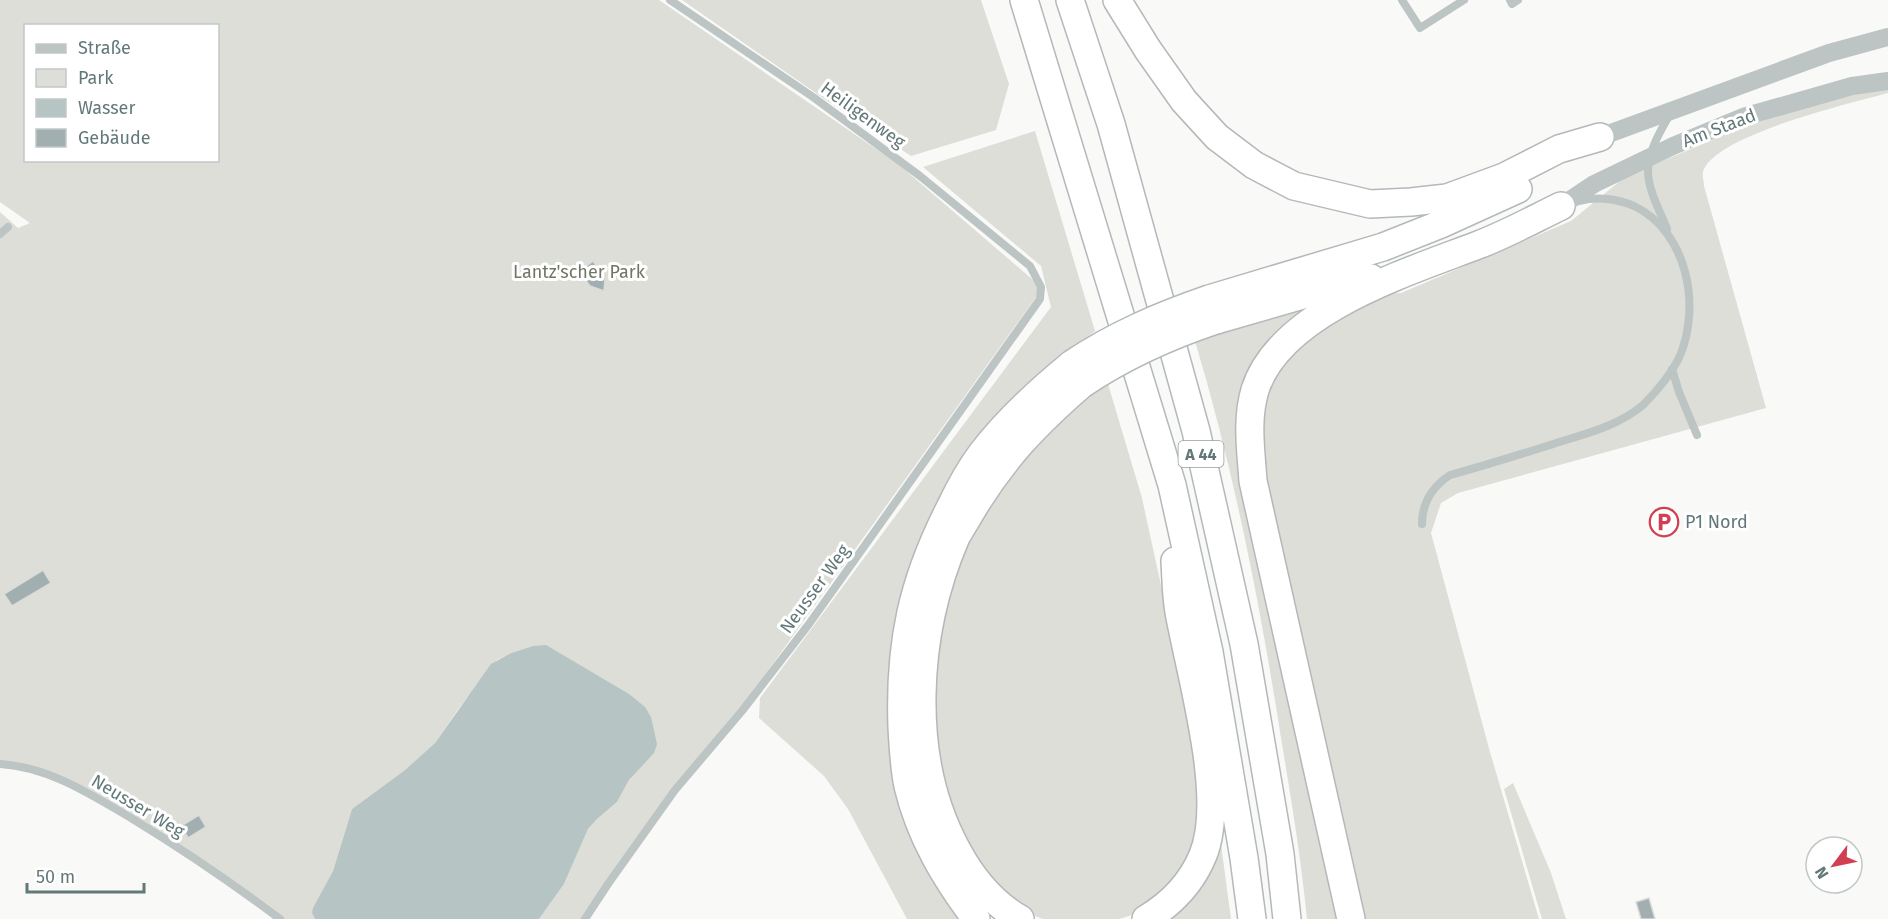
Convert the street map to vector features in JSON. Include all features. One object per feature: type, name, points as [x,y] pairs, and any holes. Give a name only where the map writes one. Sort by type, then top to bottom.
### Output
[{"type":"highway","name":"A 44","points":[[1024,0],[1172,485],[1209,652],[1244,858],[1252,919]]},
{"type":"highway","name":"A 44","points":[[1070,0],[1112,124],[1196,431],[1244,644],[1280,854],[1287,919]]},
{"type":"highway","points":[[1117,0],[1178,92],[1217,138],[1254,165],[1294,186],[1370,204],[1447,198],[1504,177],[1559,149],[1600,137]]},
{"type":"highway","points":[[1212,309],[1441,224],[1514,191],[1565,164],[1600,137]]},
{"type":"highway","points":[[1351,919],[1253,481],[1249,428],[1256,389],[1273,356],[1300,328],[1337,305],[1407,272],[1481,244],[1561,206]]},
{"type":"highway","points":[[1020,919],[986,893],[967,868],[948,834],[926,761],[923,731],[922,681],[928,632],[941,583],[957,537],[983,491],[1009,454],[1045,416],[1099,346],[1145,323],[1407,272]]},
{"type":"highway","points":[[976,919],[951,886],[938,864],[920,823],[908,785],[900,686],[908,623],[920,573],[938,530],[981,454],[1036,393],[1077,374]]},
{"type":"highway","points":[[1146,919],[1164,908],[1188,882],[1203,855],[1211,820],[1202,725],[1178,609],[1172,485]]},
{"type":"street","name":"Am Staad","points":[[1600,137],[1829,53],[1888,37]]},
{"type":"street","name":"Am Staad","points":[[1561,206],[1594,184],[1651,156],[1761,112],[1852,86],[1888,81]]},
{"type":"lane","name":"Heiligenweg","points":[[670,0],[816,93],[1030,266]]},
{"type":"lane","points":[[1402,0],[1420,28],[1464,0]]},
{"type":"lane","points":[[1510,0],[1512,4],[1518,0]]},
{"type":"lane","points":[[1422,524],[1425,503],[1430,492],[1439,482],[1450,475],[1615,423],[1641,406],[1654,393],[1679,358],[1686,336],[1689,297],[1677,248],[1668,232],[1651,186],[1648,170],[1658,137],[1672,110]]},
{"type":"lane","points":[[1561,206],[1585,199],[1606,199],[1627,203],[1643,211],[1668,232]]},
{"type":"lane","points":[[0,234],[8,227]]},
{"type":"lane","name":"Neusser Weg","points":[[585,919],[675,790],[742,711],[809,624],[1040,299],[1041,287],[1030,266]]},
{"type":"lane","points":[[1672,369],[1678,392],[1697,435]]},
{"type":"lane","name":"Neusser Weg","points":[[0,764],[16,765],[38,771],[88,793],[205,864],[280,919]]},
{"type":"green space","name":"Lantz'scher Park","points":[[0,0],[659,0],[898,164],[1032,279],[1039,288],[1036,297],[752,693],[674,789],[584,919],[539,919],[564,884],[588,829],[617,802],[638,768],[533,646],[497,660],[435,743],[405,770],[352,809],[333,871],[312,913],[315,919],[283,919],[91,794],[0,761],[0,212],[18,228],[30,223],[0,202]]},
{"type":"green space","points":[[682,0],[981,0],[1009,84],[996,130],[911,156]]},
{"type":"green space","points":[[1888,86],[1888,93],[1786,122],[1756,133],[1731,145],[1712,158],[1703,172],[1704,186],[1766,408],[1458,493],[1441,503],[1431,533],[1490,752],[1539,919],[1307,919],[1292,806],[1255,588],[1234,488],[1195,341],[1323,297],[1401,293],[1571,221],[1620,181],[1740,128],[1798,109]]},
{"type":"green space","points":[[1035,131],[1095,331],[1038,376],[899,620],[964,919],[907,919],[848,809],[824,776],[759,718],[760,698],[1051,307],[1041,266],[923,167]]},
{"type":"green space","points":[[1108,384],[1142,498],[1182,682],[1198,775],[1201,809],[1187,863],[1154,901],[1129,916],[1119,919],[1043,919],[1030,914],[985,876],[953,820],[935,749],[934,663],[951,583],[968,539],[1022,453],[1083,399]]},
{"type":"green space","points":[[1513,783],[1551,873],[1566,919],[1542,919],[1504,789]]},
{"type":"green space","points":[[1220,837],[1231,919],[1167,919]]},
{"type":"water","points":[[546,645],[629,694],[645,707],[651,717],[657,744],[654,753],[629,780],[617,802],[588,829],[564,884],[539,919],[315,919],[312,913],[313,908],[333,871],[352,809],[405,770],[435,743],[491,664],[511,653],[533,646]]},
{"type":"building","points":[[593,261],[605,278],[604,291],[590,286],[579,272]]},
{"type":"building","points":[[43,570],[51,583],[12,606],[4,594]]},
{"type":"building","points":[[199,815],[206,827],[188,838],[181,826]]},
{"type":"building","points":[[1649,898],[1655,919],[1641,919],[1636,902]]},
{"type":"place","name":"P1 Nord","points":[[1664,522]]}]
